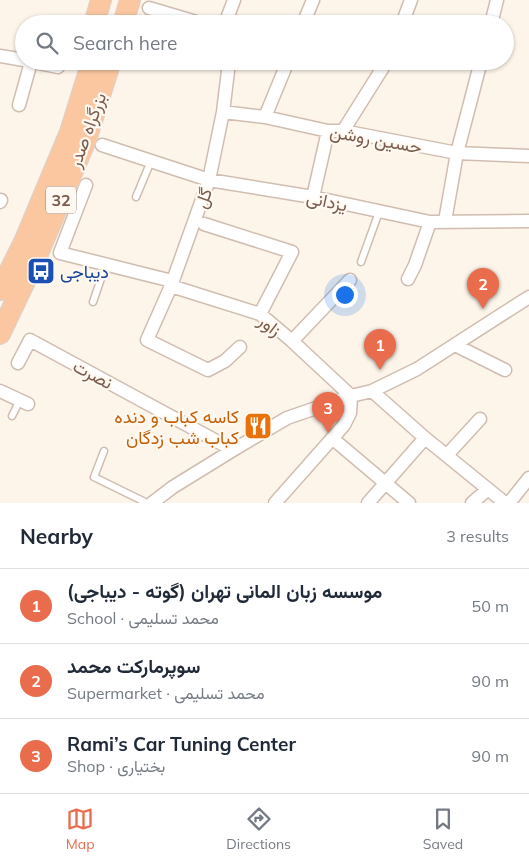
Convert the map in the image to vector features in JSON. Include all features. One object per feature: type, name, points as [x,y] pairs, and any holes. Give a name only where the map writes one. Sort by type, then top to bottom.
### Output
[{"type":"highway","points":[[97,15],[101,0]]},
{"type":"highway","points":[[107,15],[111,0]]},
{"type":"highway","points":[[124,15],[128,0]]},
{"type":"highway","name":"بزرگراه صدر","points":[[0,266],[60,130],[79,70]]},
{"type":"highway","points":[[0,290],[24,242],[70,132],[89,70]]},
{"type":"highway","points":[[0,328],[35,255],[84,139],[107,70]]},
{"type":"highway","name":"بزرگراه صدر","points":[[0,334],[37,256],[86,140],[107,70]]},
{"type":"street","points":[[229,15],[234,0]]},
{"type":"street","points":[[307,15],[313,0]]},
{"type":"street","points":[[405,15],[411,0]]},
{"type":"street","points":[[493,15],[497,0]]},
{"type":"street","points":[[149,8],[173,15]]},
{"type":"street","points":[[0,56],[15,58]]},
{"type":"street","points":[[19,105],[28,70]]},
{"type":"street","name":"گل","points":[[228,70],[224,112],[209,180],[172,284],[147,340],[208,370],[225,360],[240,347]]},
{"type":"street","points":[[265,117],[284,70]]},
{"type":"street","points":[[343,131],[381,70]]},
{"type":"street","points":[[445,221],[457,153],[479,70]]},
{"type":"street","name":"حسین روشن","points":[[224,112],[265,117],[457,153],[529,156]]},
{"type":"street","points":[[313,198],[328,130]]},
{"type":"street","name":"یزدانی","points":[[102,145],[209,180],[313,198],[430,222],[529,220]]},
{"type":"street","points":[[86,185],[60,253],[106,264],[172,284]]},
{"type":"street","points":[[408,279],[416,265],[430,222]]},
{"type":"street","points":[[204,224],[292,252],[260,314]]},
{"type":"street","points":[[292,341],[350,280]]},
{"type":"street","name":"زاور","points":[[172,284],[260,314],[351,396]]},
{"type":"street","points":[[152,503],[173,487],[287,418],[351,396],[372,391],[416,369],[529,297]]},
{"type":"street","name":"نصرت","points":[[18,364],[30,340],[233,450]]},
{"type":"street","points":[[455,345],[505,370]]},
{"type":"street","points":[[0,391],[24,402]]},
{"type":"street","points":[[372,391],[425,438],[505,503]]},
{"type":"street","points":[[276,503],[344,425],[350,413],[351,396]]},
{"type":"street","points":[[446,455],[480,419]]},
{"type":"street","points":[[332,438],[409,503]]},
{"type":"street","points":[[368,503],[425,438]]},
{"type":"street","points":[[509,503],[529,478]]},
{"type":"street","points":[[472,503],[487,490]]},
{"type":"lane","points":[[136,197],[151,161]]},
{"type":"lane","points":[[361,262],[380,212]]},
{"type":"lane","points":[[93,302],[106,264]]},
{"type":"lane","points":[[12,416],[24,402]]},
{"type":"lane","points":[[104,452],[94,477],[147,503]]},
{"type":"place","name":"دیباجی","points":[[41,271]]},
{"type":"place","name":"سوپرمارکت محمد","points":[[483,309]]},
{"type":"place","name":"موسسه زبان المانی تهران (گوته - دیباجی)","points":[[380,370]]},
{"type":"place","name":"کاسه کباب و دنده کباب شب زدگان","points":[[258,426]]},
{"type":"place","name":"Rami’s Car Tuning Center","points":[[328,433]]}]
